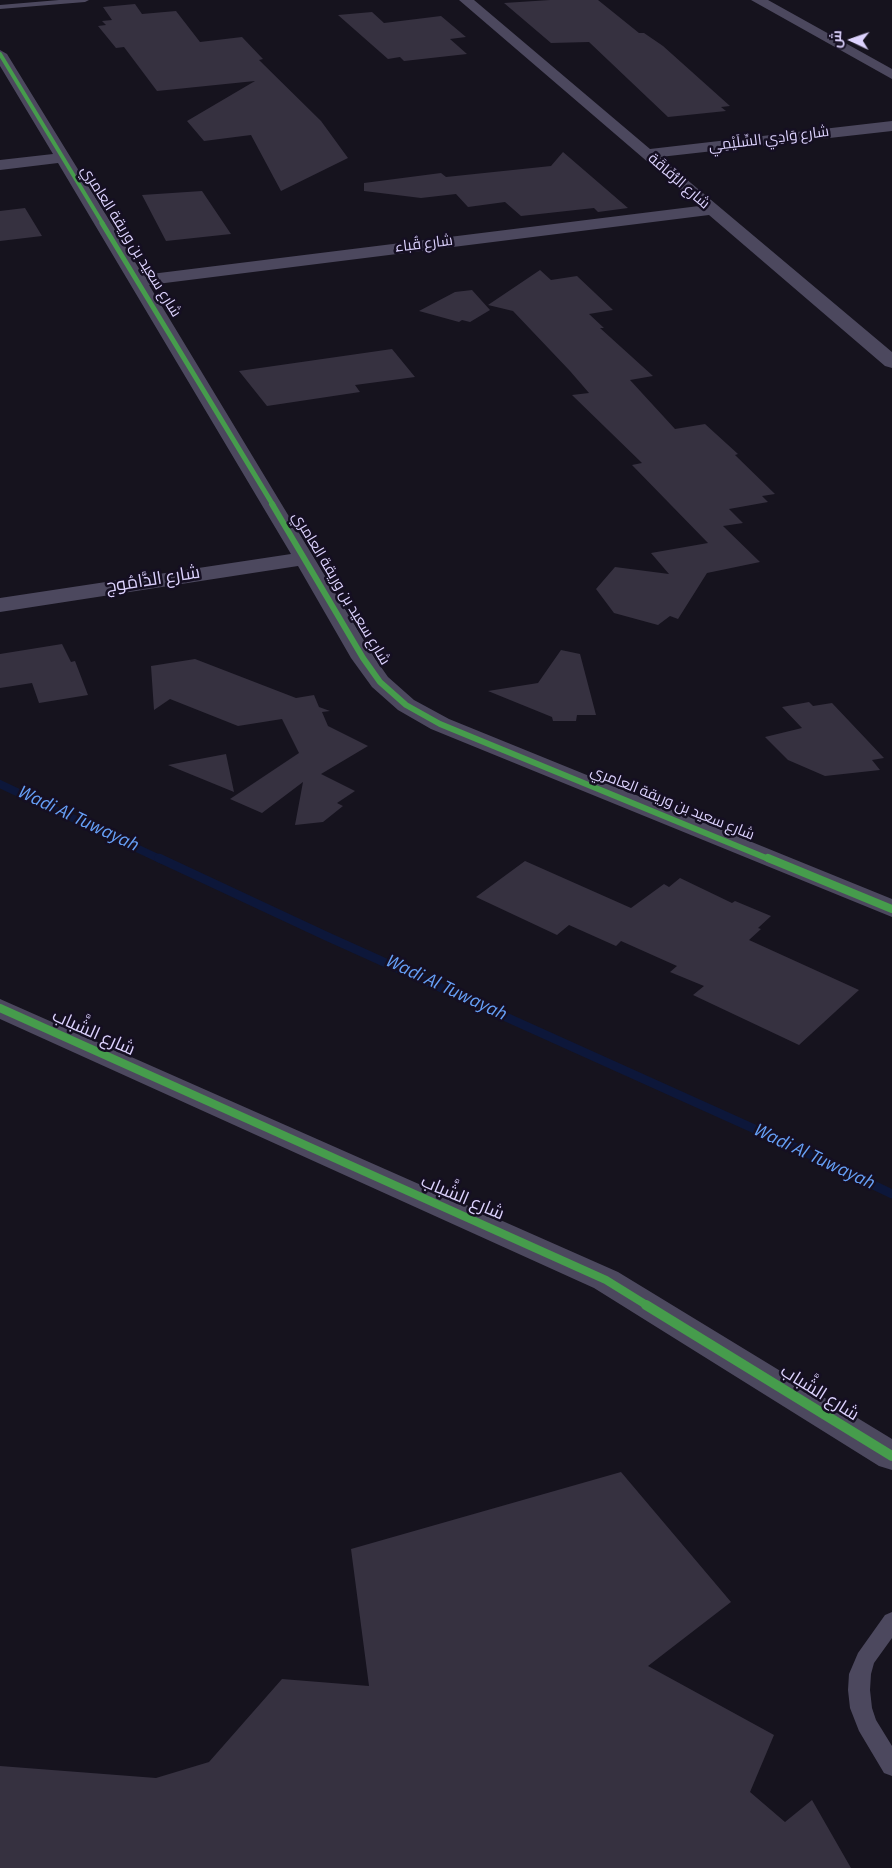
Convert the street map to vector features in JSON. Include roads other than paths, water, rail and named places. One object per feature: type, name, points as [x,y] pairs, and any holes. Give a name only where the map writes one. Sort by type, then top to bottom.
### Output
[{"type":"street","name":"شارع الرُّفَاقَة","points":[[466,0],[710,210],[892,362]]},
{"type":"street","points":[[758,0],[892,75]]},
{"type":"street","name":"شارع سعيد بن وريقة العامري","points":[[0,54],[306,558],[362,658],[380,682],[406,704],[440,724],[892,909]]},
{"type":"street","name":"شارع وَادِي السِّلَيْمِي","points":[[646,154],[892,126]]},
{"type":"street","points":[[0,165],[62,158]]},
{"type":"street","name":"شارع قُباء","points":[[138,281],[710,210]]},
{"type":"street","name":"شارع الدَّامُوج","points":[[0,605],[306,558]]},
{"type":"street","name":"شارع الشَّباب","points":[[0,1008],[606,1280],[892,1456]]},
{"type":"lane","points":[[0,7],[39,1],[85,0]]},
{"type":"lane","points":[[892,1621],[865,1659],[860,1674],[859,1690],[861,1708],[867,1724],[892,1766]]},
{"type":"waterway","name":"Wadi Al Tuwayah","points":[[0,784],[162,860]]},
{"type":"waterway","name":"Wadi Al Tuwayah","points":[[159,858],[326,936],[799,1149],[892,1194]]}]
